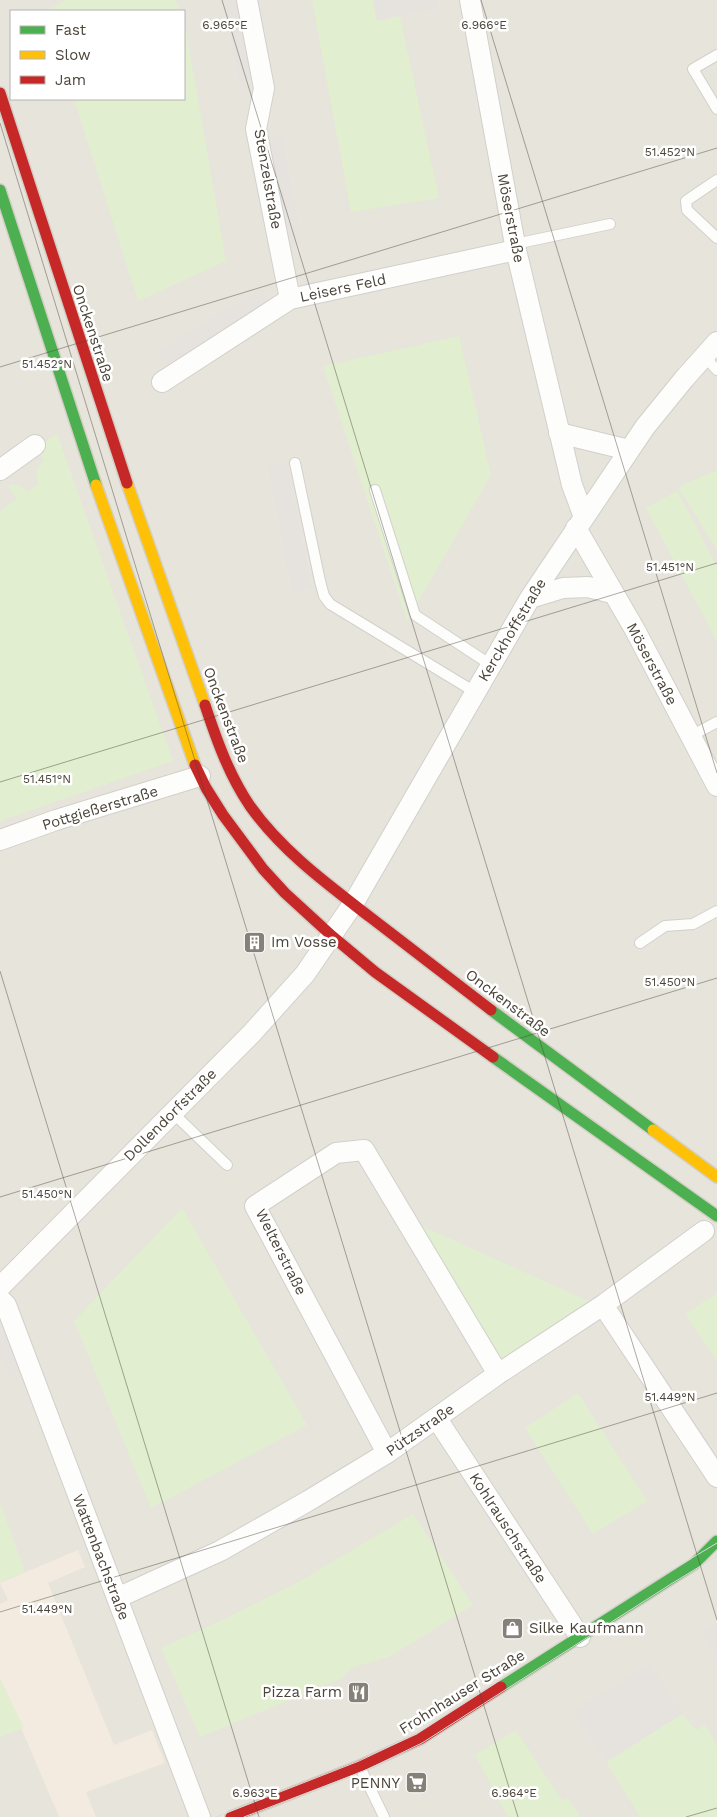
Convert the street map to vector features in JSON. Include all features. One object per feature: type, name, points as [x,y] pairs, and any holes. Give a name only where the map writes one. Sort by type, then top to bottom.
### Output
[{"type":"main road","name":"Onckenstraße","points":[[0,93],[120,463],[224,760],[243,796],[291,852],[353,904],[717,1178]]},
{"type":"main road","points":[[0,190],[92,474],[200,776],[223,815],[263,869],[285,893],[332,936],[375,972],[710,1224]]},
{"type":"main road","name":"Frohnhauser Straße","points":[[231,1817],[360,1766],[420,1739],[694,1564],[717,1542]]},
{"type":"main road","name":"Frohnhauser Straße","points":[[694,1564],[717,1558]]},
{"type":"street","name":"Stenzelstraße","points":[[247,0],[264,88],[256,129],[290,299]]},
{"type":"street","name":"Möserstraße","points":[[470,0],[516,247],[580,523],[612,593],[635,630],[717,786]]},
{"type":"street","name":"Leisers Feld","points":[[162,382],[290,299],[516,247]]},
{"type":"street","name":"Kerckhoffstraße","points":[[332,936],[353,904],[530,598],[629,450],[678,386],[712,356]]},
{"type":"street","points":[[559,433],[629,450]]},
{"type":"street","points":[[0,470],[36,445]]},
{"type":"street","points":[[530,598],[563,588],[588,587],[612,593]]},
{"type":"street","name":"Pottgießerstraße","points":[[0,840],[56,820],[200,776]]},
{"type":"street","name":"Dollendorfstraße","points":[[0,1287],[252,1033],[298,982],[332,936]]},
{"type":"street","name":"Welterstraße","points":[[387,1453],[255,1206],[336,1153],[364,1150],[498,1374]]},
{"type":"street","name":"Pützstraße","points":[[117,1598],[220,1551],[308,1502],[387,1453],[498,1374],[603,1305],[710,1224]]},
{"type":"street","name":"Wattenbachstraße","points":[[0,1299],[6,1305],[200,1817]]},
{"type":"street","points":[[603,1305],[717,1477]]},
{"type":"street","name":"Kohlrauschstraße","points":[[437,1419],[580,1637]]},
{"type":"lane","points":[[717,55],[693,69],[717,109]]},
{"type":"lane","points":[[717,180],[686,201],[688,210],[717,238]]},
{"type":"lane","points":[[516,247],[610,224]]},
{"type":"lane","points":[[295,463],[320,581],[324,596],[330,604],[475,692]]},
{"type":"lane","points":[[375,490],[414,615],[490,665]]},
{"type":"lane","points":[[691,736],[717,722]]},
{"type":"lane","points":[[640,943],[665,926],[693,924],[717,911]]},
{"type":"lane","points":[[173,1114],[227,1165]]},
{"type":"lane","points":[[360,1766],[384,1817]]},
{"type":"shaded area","points":[[0,0],[717,0],[717,1817],[0,1817]]},
{"type":"shaded area","points":[[227,0],[238,0],[252,74],[240,88],[223,3]]},
{"type":"shaded area","points":[[373,0],[438,0],[439,8],[377,20]]},
{"type":"shaded area","points":[[281,130],[302,242],[288,254],[268,145]]},
{"type":"shaded area","points":[[262,288],[271,303],[166,365],[156,352]]},
{"type":"shaded area","points":[[287,462],[312,589],[292,593],[268,466]]},
{"type":"shaded area","points":[[5,1324],[22,1366],[10,1379],[0,1357],[0,1338]]},
{"type":"shaded area","points":[[78,1550],[85,1567],[48,1583],[114,1745],[152,1730],[165,1763],[86,1792],[96,1817],[59,1817],[0,1678],[0,1604],[8,1600],[0,1583]]},
{"type":"shaded area","points":[[717,1624],[717,1658],[702,1633]]},
{"type":"shaded area","points":[[650,1663],[682,1714],[606,1762],[573,1711]]},
{"type":"green space","points":[[65,0],[175,0],[180,10],[49,10]]},
{"type":"green space","points":[[312,0],[373,0],[377,21],[400,16],[439,198],[351,212]]},
{"type":"green space","points":[[185,25],[226,261],[138,301],[74,100],[185,100]]},
{"type":"green space","points":[[459,336],[491,475],[407,621],[323,366]]},
{"type":"green space","points":[[57,434],[173,761],[0,821],[0,511],[16,499],[8,485],[14,484],[27,492],[39,483],[37,471],[44,461],[36,447]]},
{"type":"green space","points":[[717,470],[717,550],[678,487]]},
{"type":"green space","points":[[677,491],[717,566],[717,641],[646,508]]},
{"type":"green space","points":[[182,1208],[307,1425],[151,1508],[74,1321]]},
{"type":"green space","points":[[411,1221],[595,1304],[498,1368]]},
{"type":"green space","points":[[717,1293],[717,1361],[685,1314]]},
{"type":"green space","points":[[578,1393],[647,1501],[593,1534],[525,1428]]},
{"type":"green space","points":[[0,1502],[25,1572],[0,1582]]},
{"type":"green space","points":[[413,1514],[473,1605],[391,1656],[351,1668],[340,1679],[200,1737],[161,1648],[300,1581]]},
{"type":"green space","points":[[0,1679],[24,1728],[0,1737]]},
{"type":"green space","points":[[682,1714],[696,1730],[705,1725],[717,1745],[717,1817],[636,1817],[639,1815],[606,1762]]},
{"type":"green space","points":[[516,1730],[562,1801],[568,1798],[580,1817],[508,1817],[475,1755]]},
{"type":"tram line","points":[[216,1817],[359,1761],[416,1734],[660,1577],[717,1543]]},
{"type":"tram line","points":[[244,1817],[364,1771],[422,1743],[717,1556]]},
{"type":"traffic: fast","points":[[0,190],[96,485]]},
{"type":"traffic: fast","points":[[491,1010],[653,1130]]},
{"type":"traffic: fast","points":[[493,1057],[717,1216]]},
{"type":"traffic: fast","points":[[501,1687],[694,1564],[717,1541]]},
{"type":"traffic: slow","points":[[127,483],[205,705]]},
{"type":"traffic: slow","points":[[96,485],[195,765]]},
{"type":"traffic: slow","points":[[653,1130],[717,1177]]},
{"type":"traffic: jam","points":[[0,93],[127,483]]},
{"type":"traffic: jam","points":[[205,705],[219,745],[236,782],[250,806],[276,838],[306,866],[354,905],[491,1010]]},
{"type":"traffic: jam","points":[[195,765],[206,788],[223,815],[263,869],[285,893],[375,972],[493,1057]]},
{"type":"traffic: jam","points":[[231,1817],[360,1766],[420,1739],[501,1687]]},
{"type":"place","name":"Im Vosse","points":[[255,942]]},
{"type":"place","name":"Silke Kaufmann","points":[[513,1628]]},
{"type":"place","name":"Pizza Farm","points":[[358,1692]]},
{"type":"place","name":"PENNY","points":[[416,1783]]}]
